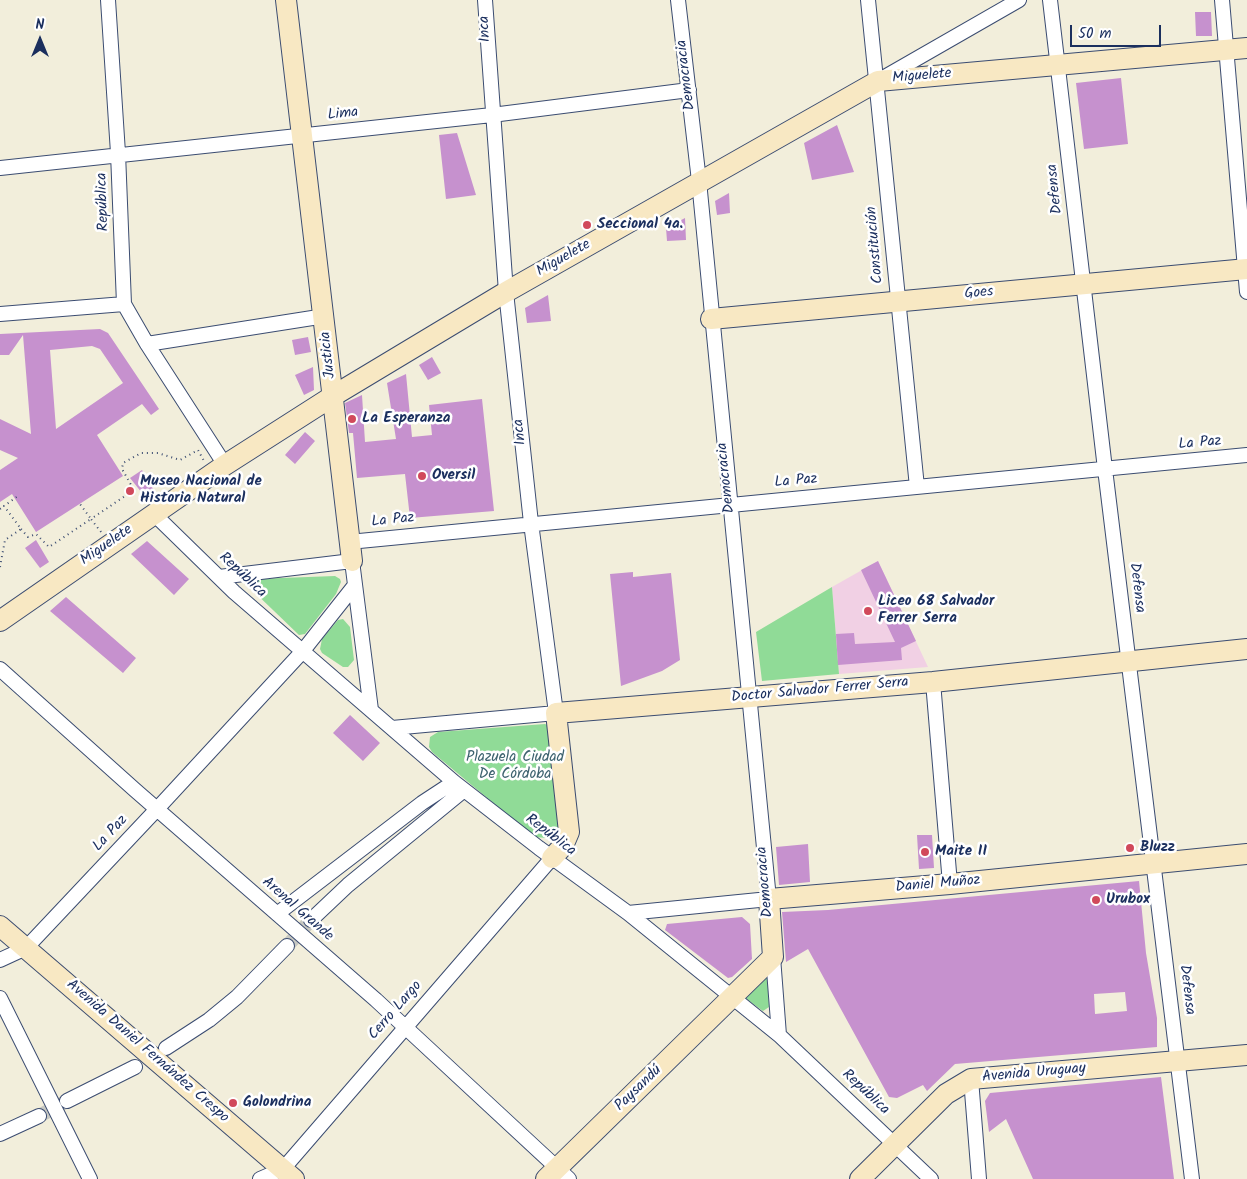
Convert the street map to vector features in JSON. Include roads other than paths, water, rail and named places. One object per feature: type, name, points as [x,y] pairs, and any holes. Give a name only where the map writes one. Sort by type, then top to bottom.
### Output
[{"type":"street","name":"República","points":[[108,0],[118,153],[124,304],[147,344],[225,465]]},
{"type":"street","name":"Justicia","points":[[286,0],[325,316],[350,552],[371,710]]},
{"type":"street","name":"Inca","points":[[485,0],[506,292],[530,523],[556,713],[569,832],[563,846],[552,858]]},
{"type":"street","name":"Democracia","points":[[678,0],[712,319],[768,899],[779,1034]]},
{"type":"street","name":"Constitución","points":[[868,0],[878,81],[917,487]]},
{"type":"street","points":[[878,81],[1019,0]]},
{"type":"street","name":"Defensa","points":[[1050,0],[1192,1179]]},
{"type":"street","points":[[1222,0],[1247,292]]},
{"type":"street","name":"Miguelete","points":[[0,621],[225,465],[333,396],[506,292],[698,181],[878,81],[1247,48]]},
{"type":"street","name":"Lima","points":[[0,168],[118,153],[302,136],[492,115],[688,90]]},
{"type":"street","name":"Goes","points":[[712,319],[1246,269]]},
{"type":"street","points":[[0,314],[124,304]]},
{"type":"street","points":[[147,344],[325,316]]},
{"type":"street","name":"La Paz","points":[[219,577],[350,552],[530,523],[1247,455]]},
{"type":"street","name":"República","points":[[154,514],[219,577],[302,652],[459,786],[552,858],[628,913],[779,1034],[931,1179]]},
{"type":"street","name":"La Paz","points":[[0,960],[26,948],[302,652],[355,585]]},
{"type":"street","name":"Doctor Salvador Ferrer Serra","points":[[392,728],[932,682],[1247,649]]},
{"type":"street","name":"Arenal Grande","points":[[0,669],[404,1026],[557,1175]]},
{"type":"street","points":[[932,682],[950,884]]},
{"type":"street","points":[[277,914],[414,809],[459,786]]},
{"type":"street","points":[[311,920],[459,786]]},
{"type":"street","name":"Daniel Muñoz","points":[[628,913],[950,884],[1247,854]]},
{"type":"street","name":"Cerro Largo","points":[[260,1179],[288,1174],[404,1026],[552,858]]},
{"type":"street","name":"Avenida Daniel Fernández Crespo","points":[[0,926],[288,1174]]},
{"type":"street","points":[[166,1048],[208,1020],[237,997],[287,946]]},
{"type":"street","points":[[732,998],[773,957]]},
{"type":"street","points":[[0,998],[90,1179]]},
{"type":"street","name":"Paysandú","points":[[557,1175],[732,998]]},
{"type":"street","name":"Avenida Uruguay","points":[[860,1179],[946,1094],[971,1079],[1247,1055]]},
{"type":"street","points":[[67,1101],[135,1067]]},
{"type":"street","points":[[971,1079],[979,1179]]},
{"type":"street","points":[[0,1134],[39,1116]]},
{"type":"tunnel","points":[[287,946],[311,920]]},
{"type":"tunnel","points":[[39,1116],[67,1101]]},
{"type":"place","name":"Seccional 4a.","points":[[587,225]]},
{"type":"place","name":"La Esperanza","points":[[352,419]]},
{"type":"place","name":"Oversil","points":[[422,476]]},
{"type":"place","name":"Museo Nacional de Historia Natural","points":[[130,491]]},
{"type":"place","name":"Liceo 68 Salvador Ferrer Serra","points":[[868,611]]},
{"type":"place","name":"Bluzz","points":[[1130,848]]},
{"type":"place","name":"Maite II","points":[[925,852]]},
{"type":"place","name":"Urubox","points":[[1096,900]]},
{"type":"place","name":"Golondrina","points":[[233,1103]]},
{"type":"park label","name":"Plazuela Ciudad De Córdoba","points":[[515,766]]}]
